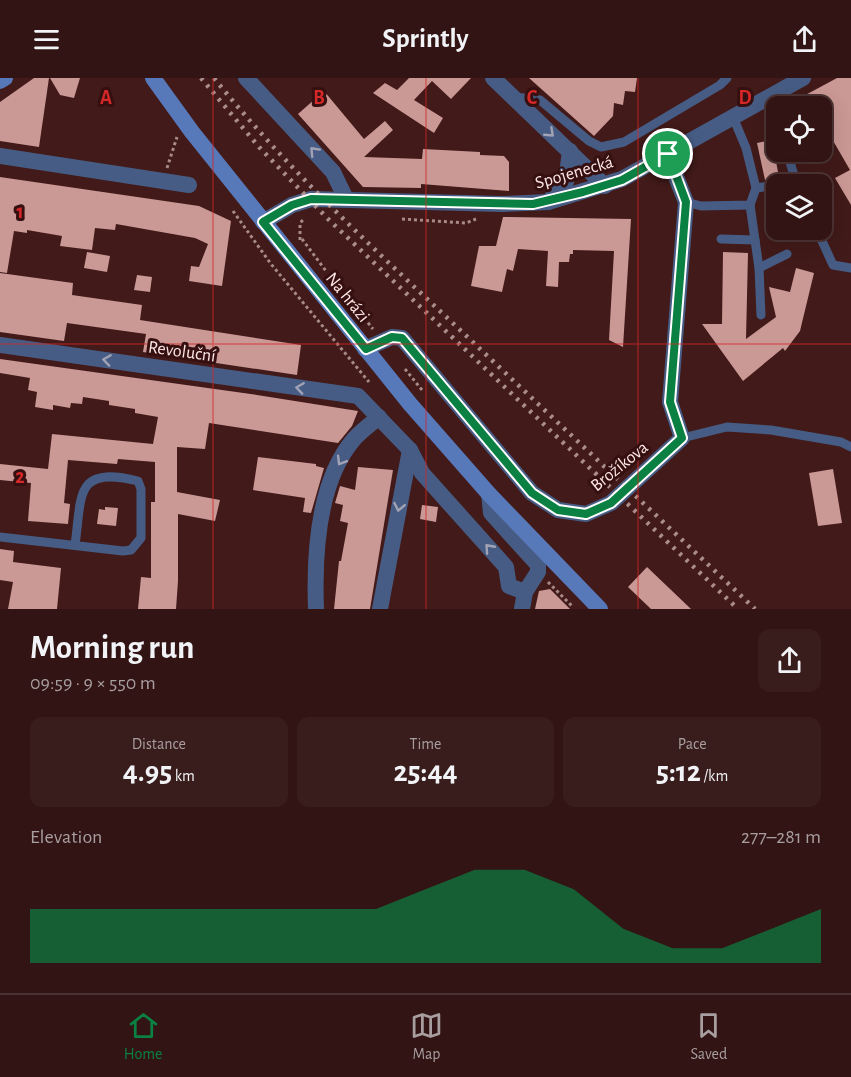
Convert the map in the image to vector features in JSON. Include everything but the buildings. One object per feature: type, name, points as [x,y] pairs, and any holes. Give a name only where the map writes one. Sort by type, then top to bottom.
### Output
[{"type":"main road","points":[[0,81],[5,78]]},
{"type":"main road","name":"Na hrázi","points":[[153,78],[192,132],[286,252],[410,404],[489,494],[600,609]]},
{"type":"street","points":[[246,78],[333,172],[346,199]]},
{"type":"street","points":[[493,78],[605,186]]},
{"type":"street","name":"Spojenecká","points":[[263,222],[292,205],[311,199],[502,204],[548,202],[622,180],[799,79]]},
{"type":"street","points":[[548,202],[566,182],[570,151]]},
{"type":"street","points":[[668,154],[686,202],[670,402],[682,438]]},
{"type":"street","points":[[0,156],[189,185]]},
{"type":"street","name":"Brožíkova","points":[[366,349],[392,337],[402,338],[532,493],[558,510],[586,514],[611,503],[682,438]]},
{"type":"street","name":"Revoluční","points":[[0,345],[358,396],[379,417]]},
{"type":"street","points":[[316,609],[315,571],[323,502],[333,475],[354,440],[379,417],[410,450],[422,473],[506,567],[509,586],[525,592]]},
{"type":"street","points":[[380,609],[410,450]]},
{"type":"street","points":[[489,494],[491,513],[538,565],[538,572],[525,592],[522,609]]},
{"type":"lane","points":[[513,97],[540,100],[589,141],[601,147],[624,142],[720,85],[727,78]]},
{"type":"lane","points":[[733,117],[746,148],[756,188],[750,205],[759,268],[761,315]]},
{"type":"lane","points":[[756,188],[766,187]]},
{"type":"lane","points":[[686,202],[700,206],[750,205]]},
{"type":"lane","points":[[721,238],[755,240]]},
{"type":"lane","points":[[822,240],[833,265],[851,268]]},
{"type":"lane","points":[[759,268],[788,254]]},
{"type":"lane","points":[[682,438],[726,427],[771,430],[841,442],[851,447]]},
{"type":"lane","points":[[0,537],[123,551],[131,550],[141,538],[141,489],[138,482],[127,478],[97,477],[88,482],[82,491],[75,545]]},
{"type":"path","points":[[163,181],[178,135]]},
{"type":"path","points":[[271,264],[302,238],[299,231],[300,223],[309,214]]},
{"type":"path","points":[[396,219],[466,223]]},
{"type":"railway","points":[[201,78],[259,147],[327,218],[738,609]]},
{"type":"railway","points":[[214,78],[271,144],[331,207],[755,609]]},
{"type":"route","points":[[668,154],[686,202],[670,402],[682,438],[611,503],[586,514],[558,510],[532,493],[402,338],[392,337],[382,340],[366,349],[263,222],[292,205],[311,199],[502,204],[548,202],[622,180],[668,154]]}]
